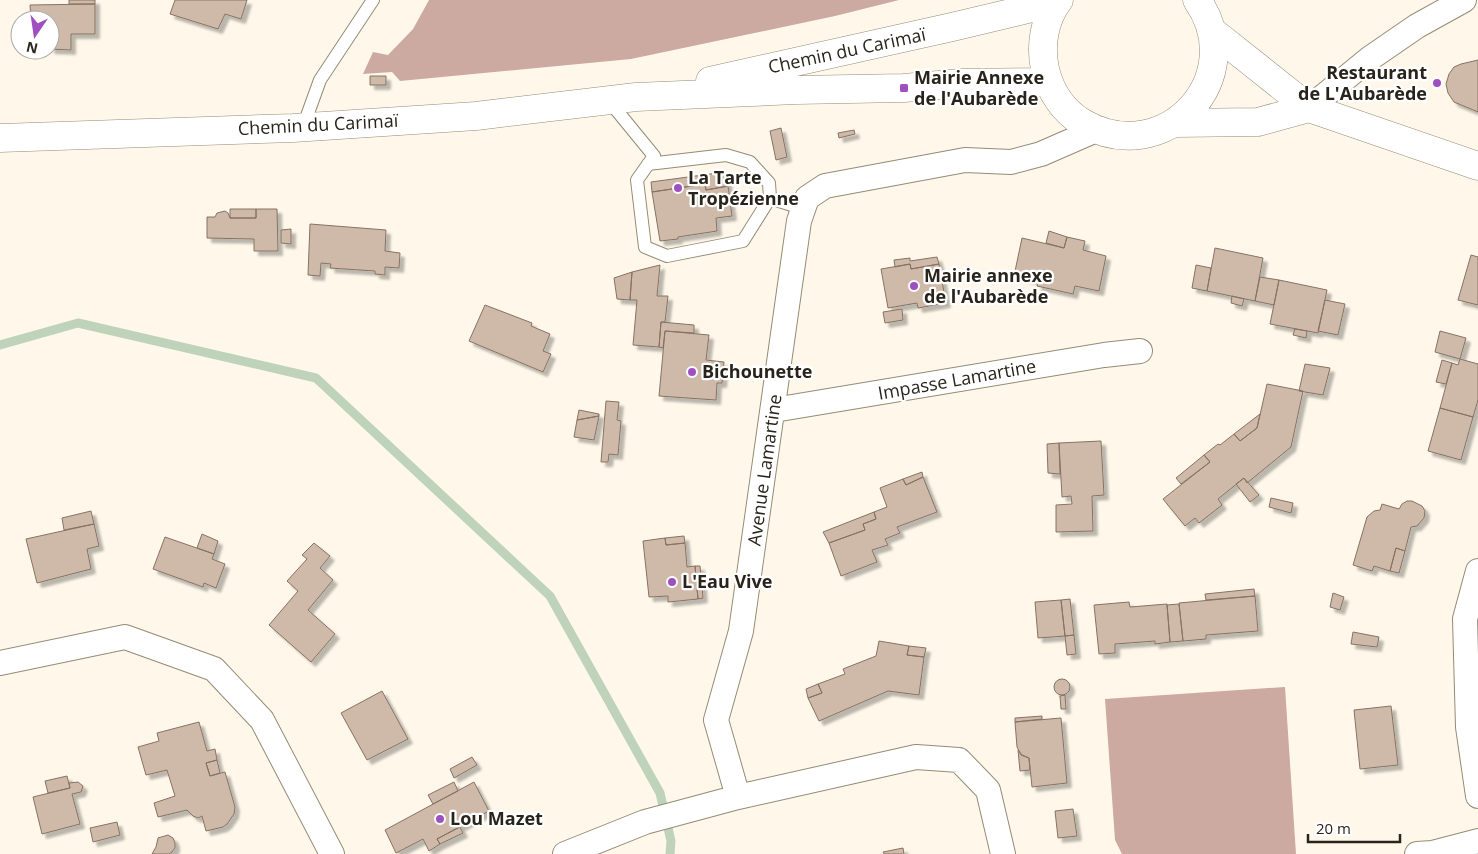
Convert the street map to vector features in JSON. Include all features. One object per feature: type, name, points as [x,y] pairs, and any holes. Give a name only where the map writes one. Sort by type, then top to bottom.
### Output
[{"type":"main road","points":[[1058,1],[1045,27],[1042,55],[1048,82],[1059,102],[1076,119],[1096,130],[1116,135],[1136,136],[1156,132],[1175,123],[1194,105],[1208,83],[1214,57],[1212,31],[1205,11],[1198,0]]},
{"type":"main road","name":"Chemin du Carimaï","points":[[623,99],[952,27],[1058,1]]},
{"type":"main road","points":[[1212,31],[1309,108],[1478,166]]},
{"type":"main road","name":"Chemin du Carimaï","points":[[0,138],[303,127],[476,116],[623,99],[796,90],[904,88],[962,83],[1048,82]]},
{"type":"main road","points":[[1175,123],[1258,122],[1309,108]]},
{"type":"street","points":[[1309,108],[1369,59],[1418,26],[1464,0]]},
{"type":"street","name":"Avenue Lamartine","points":[[738,797],[716,720],[741,631],[774,410],[799,221],[807,198],[825,186],[965,160],[1011,162],[1041,154],[1096,130]]},
{"type":"street","name":"Impasse Lamartine","points":[[774,410],[1104,355],[1140,351]]},
{"type":"street","points":[[1478,571],[1472,622],[1468,727],[1478,796]]},
{"type":"street","points":[[0,663],[125,637],[214,669],[262,720],[332,854]]},
{"type":"street","points":[[565,854],[645,822],[738,797],[916,757],[959,760],[988,790],[1003,854]]},
{"type":"street","points":[[1417,854],[1478,841]]},
{"type":"lane","points":[[303,127],[320,80],[373,0]]},
{"type":"lane","points":[[623,99],[654,156],[648,164],[637,180],[645,247],[666,256],[743,241],[770,198],[769,183],[750,162],[726,155],[648,164]]},
{"type":"lane","points":[[770,198],[804,209]]},
{"type":"shaded area","points":[[429,0],[899,0],[835,16],[631,59],[400,81],[392,72],[363,74],[373,52],[388,55],[413,29]]},
{"type":"shaded area","points":[[1285,687],[1296,854],[1122,854],[1115,840],[1105,699]]},
{"type":"building","points":[[69,0],[95,0],[95,4],[69,4]]},
{"type":"building","points":[[175,0],[247,0],[241,19],[225,14],[218,29],[170,14]]},
{"type":"building","points":[[95,4],[95,34],[71,34],[71,50],[60,49],[60,10],[30,10],[30,5]]},
{"type":"building","points":[[1478,60],[1478,112],[1454,102],[1448,93],[1446,84],[1449,74],[1454,67]]},
{"type":"building","points":[[370,76],[386,76],[386,85],[370,85]]},
{"type":"building","points":[[781,128],[787,157],[776,160],[770,131]]},
{"type":"building","points":[[854,130],[855,134],[839,138],[838,133]]},
{"type":"building","points":[[725,172],[728,186],[706,190],[705,184],[652,192],[651,182]]},
{"type":"building","points":[[705,184],[706,190],[728,186],[732,216],[716,218],[717,231],[660,241],[652,192]]},
{"type":"building","points":[[230,209],[256,209],[256,218],[230,218]]},
{"type":"building","points":[[256,209],[277,209],[278,251],[254,251],[254,239],[207,238],[207,217],[215,217],[217,213],[225,211],[230,218],[256,218]]},
{"type":"building","points":[[310,224],[386,230],[385,251],[400,253],[399,268],[385,267],[385,275],[375,274],[375,271],[330,268],[331,264],[321,263],[320,276],[308,275]]},
{"type":"building","points":[[291,229],[291,244],[281,243],[281,230]]},
{"type":"building","points":[[1049,231],[1067,237],[1064,248],[1046,243]]},
{"type":"building","points":[[1067,237],[1085,241],[1083,250],[1106,256],[1099,291],[1075,286],[1073,294],[1037,286],[1038,281],[1014,276],[1022,238],[1064,248]]},
{"type":"building","points":[[1215,248],[1263,258],[1255,301],[1207,291]]},
{"type":"building","points":[[1471,255],[1478,257],[1478,305],[1458,300]]},
{"type":"building","points":[[937,257],[939,264],[911,269],[910,264],[895,267],[894,260],[910,258],[910,261]]},
{"type":"building","name":"Mairie annexe de l'Aubarède","points":[[910,264],[911,269],[939,264],[946,303],[918,308],[917,303],[888,308],[881,269]]},
{"type":"building","points":[[660,265],[657,296],[668,296],[665,322],[661,322],[659,347],[633,345],[637,300],[630,300],[632,272]]},
{"type":"building","points":[[1196,265],[1211,268],[1207,291],[1192,288]]},
{"type":"building","points":[[632,272],[630,300],[617,299],[614,278]]},
{"type":"building","points":[[1260,277],[1279,280],[1274,305],[1255,301]]},
{"type":"building","points":[[1279,280],[1327,290],[1318,333],[1270,324]]},
{"type":"building","points":[[1232,296],[1244,299],[1242,306],[1231,303]]},
{"type":"building","points":[[1325,300],[1345,304],[1338,335],[1318,331]]},
{"type":"building","points":[[485,305],[532,323],[531,326],[550,334],[543,351],[551,354],[543,372],[469,341]]},
{"type":"building","points":[[902,309],[903,320],[885,323],[883,312]]},
{"type":"building","points":[[661,322],[694,325],[694,333],[665,331],[663,348],[659,347]]},
{"type":"building","points":[[1295,329],[1307,331],[1306,338],[1293,335]]},
{"type":"building","name":"Bichounette","points":[[665,331],[709,335],[706,360],[724,362],[722,383],[717,383],[716,400],[659,396]]},
{"type":"building","points":[[1440,331],[1466,338],[1460,359],[1435,352]]},
{"type":"building","points":[[1460,359],[1478,364],[1478,400],[1473,417],[1440,408],[1452,363],[1458,365]]},
{"type":"building","points":[[1442,360],[1452,363],[1446,384],[1436,382]]},
{"type":"building","points":[[1305,364],[1330,368],[1323,395],[1299,391]]},
{"type":"building","points":[[1267,384],[1303,391],[1291,447],[1247,483],[1244,478],[1218,499],[1222,505],[1199,523],[1195,518],[1185,526],[1163,499],[1210,462],[1204,455],[1218,444],[1220,445],[1234,434],[1240,441],[1257,428]]},
{"type":"building","points":[[606,401],[619,402],[617,420],[621,421],[618,455],[609,454],[608,462],[601,462]]},
{"type":"building","points":[[1440,408],[1473,417],[1461,460],[1428,451]]},
{"type":"building","points":[[579,410],[599,414],[599,416],[577,420]]},
{"type":"building","points":[[1260,414],[1257,428],[1240,441],[1234,434]]},
{"type":"building","points":[[599,416],[594,440],[574,437],[577,420]]},
{"type":"building","points":[[1101,441],[1104,495],[1092,496],[1093,531],[1056,532],[1056,505],[1072,504],[1071,496],[1062,497],[1059,443]]},
{"type":"building","points":[[1059,443],[1060,474],[1048,473],[1047,444]]},
{"type":"building","points":[[1204,455],[1210,462],[1181,484],[1176,478]]},
{"type":"building","points":[[922,472],[923,477],[906,485],[903,479]]},
{"type":"building","points":[[923,477],[937,512],[897,527],[900,533],[885,539],[888,545],[872,550],[877,562],[841,576],[829,543],[865,530],[863,524],[876,519],[874,512],[887,507],[880,488],[903,479],[906,485]]},
{"type":"building","points":[[1244,478],[1259,495],[1250,502],[1236,484]]},
{"type":"building","points":[[1271,498],[1293,503],[1291,513],[1269,507]]},
{"type":"building","points":[[1407,501],[1412,501],[1422,506],[1425,511],[1424,518],[1417,526],[1411,527],[1405,551],[1396,548],[1390,571],[1374,566],[1372,571],[1353,565],[1367,517],[1374,511],[1380,510],[1382,504],[1399,509]]},
{"type":"building","points":[[91,511],[94,524],[64,530],[62,518]]},
{"type":"building","points":[[874,512],[876,519],[863,524],[865,530],[829,543],[823,532]]},
{"type":"building","points":[[94,524],[99,546],[87,549],[91,569],[37,583],[26,539]]},
{"type":"building","points":[[202,534],[218,541],[214,554],[197,548]]},
{"type":"building","points":[[684,536],[685,543],[666,545],[665,538]]},
{"type":"building","points":[[165,537],[214,554],[212,559],[225,564],[216,588],[204,583],[203,587],[153,569]]},
{"type":"building","name":"L'Eau Vive","points":[[665,538],[666,545],[685,543],[687,567],[695,566],[698,599],[668,602],[668,596],[649,597],[643,541]]},
{"type":"building","points":[[314,543],[330,556],[320,568],[333,580],[308,610],[335,634],[311,662],[269,625],[298,591],[287,581],[307,559],[302,555]]},
{"type":"building","points":[[1396,548],[1405,551],[1399,573],[1390,571]]},
{"type":"building","points":[[695,566],[700,566],[703,598],[698,599]]},
{"type":"building","points":[[1254,589],[1255,596],[1206,600],[1205,594]]},
{"type":"building","points":[[1333,593],[1344,597],[1340,610],[1330,607]]},
{"type":"building","points":[[1255,596],[1258,631],[1206,635],[1206,639],[1183,641],[1179,603]]},
{"type":"building","points":[[1070,599],[1074,635],[1065,636],[1061,600]]},
{"type":"building","points":[[1061,600],[1065,636],[1038,638],[1035,602]]},
{"type":"building","points":[[1129,602],[1130,607],[1167,604],[1170,642],[1155,644],[1155,641],[1115,644],[1115,653],[1099,654],[1094,605]]},
{"type":"building","points":[[1179,604],[1183,641],[1170,642],[1167,605]]},
{"type":"building","points":[[1353,632],[1379,637],[1377,647],[1351,644]]},
{"type":"building","points":[[1074,635],[1076,654],[1067,655],[1065,636]]},
{"type":"building","points":[[879,641],[909,646],[907,655],[924,657],[919,695],[888,691],[819,721],[808,698],[822,693],[818,684],[845,674],[843,669],[876,656]]},
{"type":"building","points":[[909,646],[926,648],[924,657],[907,655]]},
{"type":"building","points":[[1059,679],[1065,679],[1070,684],[1068,693],[1059,695],[1054,690],[1054,684]]},
{"type":"building","points":[[818,684],[822,693],[808,698],[806,689]]},
{"type":"building","points":[[382,691],[408,739],[367,760],[341,713]]},
{"type":"building","points":[[1065,695],[1066,709],[1061,709],[1060,696]]},
{"type":"building","points":[[1391,706],[1398,765],[1360,769],[1354,710]]},
{"type":"building","points":[[1042,716],[1042,719],[1015,722],[1015,718]]},
{"type":"building","points":[[1061,718],[1067,783],[1032,787],[1029,758],[1021,755],[1017,747],[1015,722]]},
{"type":"building","points":[[199,722],[207,751],[215,749],[217,760],[206,763],[210,776],[225,772],[235,807],[234,814],[227,824],[223,827],[206,831],[202,816],[198,818],[193,816],[187,810],[158,817],[154,803],[175,796],[167,770],[146,775],[138,747],[159,741],[157,733]]},
{"type":"building","points":[[1018,750],[1022,755],[1029,758],[1030,770],[1020,771]]},
{"type":"building","points":[[472,757],[477,765],[454,778],[450,769]]},
{"type":"building","points":[[217,760],[220,773],[210,776],[206,763]]},
{"type":"building","points":[[67,776],[70,788],[48,793],[45,781]]},
{"type":"building","points":[[78,782],[83,786],[81,792],[72,794],[80,824],[42,834],[33,797],[70,788],[69,783]]},
{"type":"building","points":[[454,782],[458,791],[433,804],[428,795]]},
{"type":"building","name":"Lou Mazet","points":[[474,782],[489,811],[437,839],[440,844],[429,851],[423,839],[396,853],[385,830]]},
{"type":"building","points":[[1073,809],[1077,836],[1058,838],[1055,811]]},
{"type":"building","points":[[117,822],[120,835],[93,842],[90,828]]},
{"type":"building","points":[[460,827],[463,833],[440,844],[437,839]]},
{"type":"building","points":[[168,835],[173,838],[175,843],[175,848],[172,852],[169,854],[152,854],[158,838]]},
{"type":"building","points":[[903,848],[904,854],[884,854],[883,852]]},
{"type":"waterway","points":[[0,345],[78,323],[316,378],[550,596],[660,793],[671,841],[670,854]]},
{"type":"place","name":"Restaurant de L'Aubarède","points":[[1437,83]]},
{"type":"place","name":"Mairie Annexe de l'Aubarède","points":[[904,88]]},
{"type":"place","name":"La Tarte Tropézienne","points":[[678,188]]},
{"type":"place","name":"Mairie annexe de l'Aubarède","points":[[914,286]]},
{"type":"place","name":"Bichounette","points":[[692,372]]},
{"type":"place","name":"L'Eau Vive","points":[[672,582]]},
{"type":"place","name":"Lou Mazet","points":[[440,819]]}]
